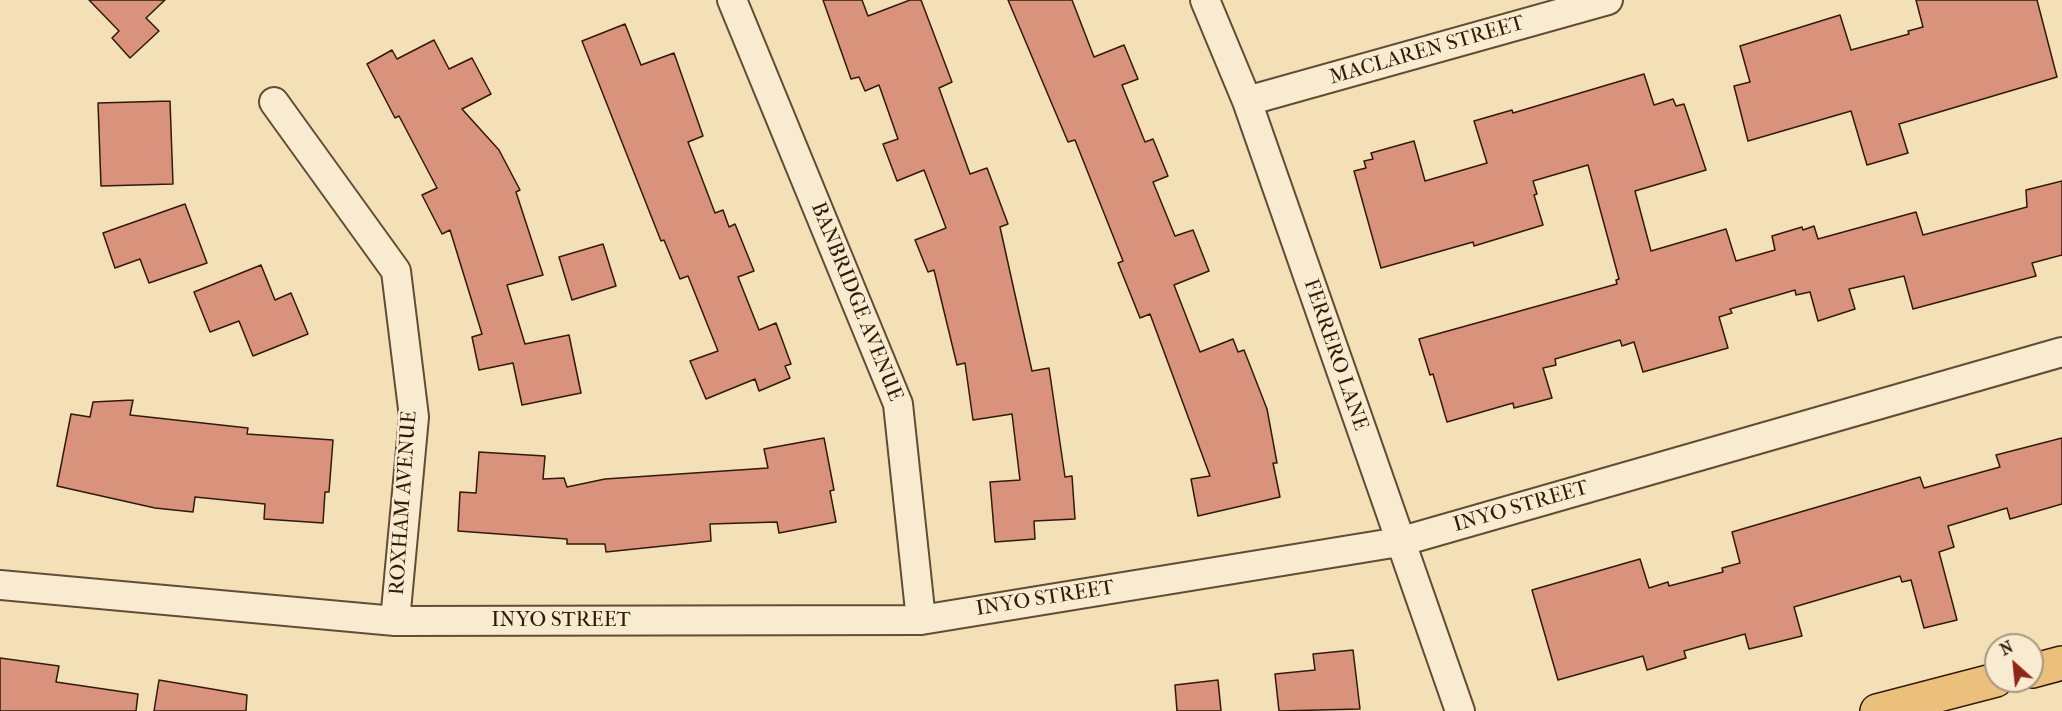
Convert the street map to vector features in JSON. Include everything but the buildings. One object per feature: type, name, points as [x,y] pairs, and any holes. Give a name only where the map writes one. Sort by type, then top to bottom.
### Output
[{"type":"main road","points":[[2044,668],[2062,663]]},
{"type":"main road","points":[[1877,711],[1984,683]]},
{"type":"street","name":"BANBRIDGE AVENUE","points":[[732,0],[898,404],[921,620]]},
{"type":"street","name":"FERRERO LANE","points":[[1205,0],[1247,101],[1399,542],[1460,711]]},
{"type":"street","name":"MACLAREN STREET","points":[[1247,101],[1608,0]]},
{"type":"street","name":"ROXHAM AVENUE","points":[[274,102],[396,271],[414,417],[395,621]]},
{"type":"street","name":"INYO STREET","points":[[0,585],[395,621],[921,620],[1399,542],[2062,352]]}]
